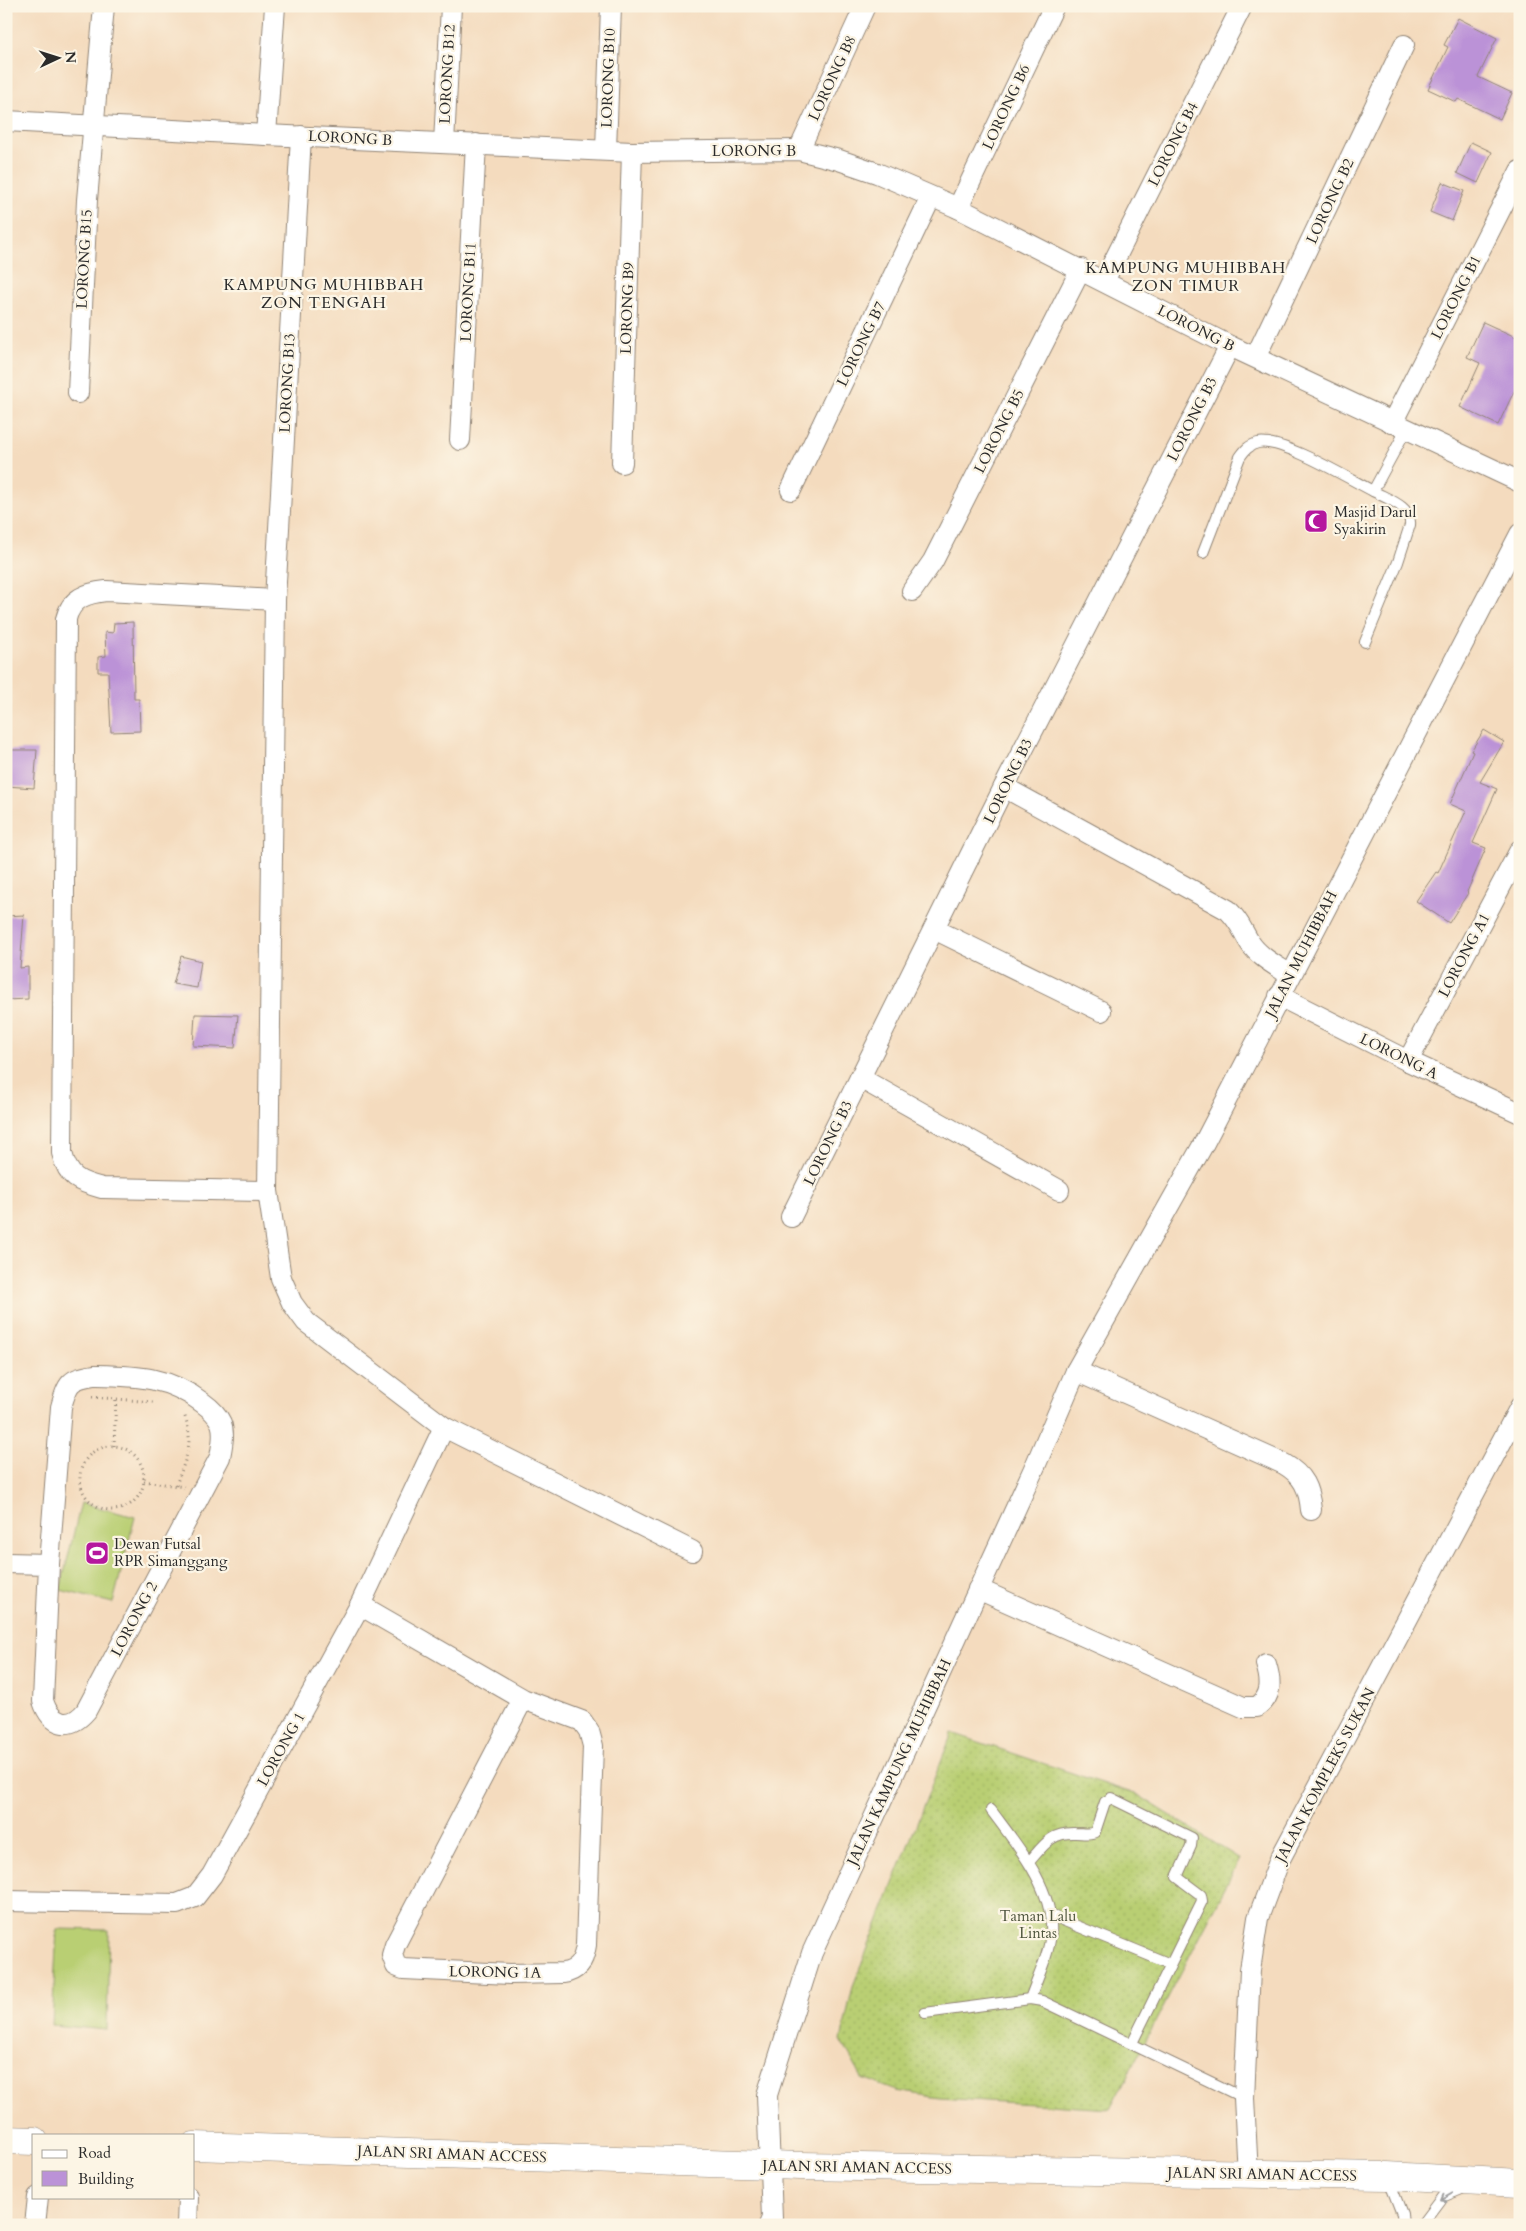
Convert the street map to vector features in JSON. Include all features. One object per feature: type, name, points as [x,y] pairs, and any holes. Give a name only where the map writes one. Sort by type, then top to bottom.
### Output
[{"type":"main road","points":[[6,2140],[32,2141]]},
{"type":"main road","name":"JALAN SRI AMAN ACCESS","points":[[195,2146],[768,2165],[1387,2176],[1520,2183]]},
{"type":"street","name":"LORONG B15","points":[[78,392],[87,200],[95,126],[104,6]]},
{"type":"street","points":[[266,135],[275,6]]},
{"type":"street","name":"LORONG B12","points":[[444,143],[451,6]]},
{"type":"street","name":"LORONG B10","points":[[606,150],[611,6]]},
{"type":"street","name":"LORONG B8","points":[[799,150],[865,6]]},
{"type":"street","name":"LORONG B6","points":[[958,208],[1054,6]]},
{"type":"street","name":"LORONG B4","points":[[1104,281],[1242,6]]},
{"type":"street","name":"LORONG B2","points":[[1256,356],[1404,45]]},
{"type":"street","name":"LORONG B","points":[[6,121],[632,152],[799,150],[839,160],[876,173],[958,208],[1230,346],[1256,356],[1399,426],[1520,482]]},
{"type":"street","name":"LORONG B13","points":[[301,136],[275,600],[268,1192],[281,1278],[292,1303],[306,1322],[444,1426],[692,1551]]},
{"type":"street","name":"LORONG B11","points":[[460,440],[476,144]]},
{"type":"street","name":"LORONG B9","points":[[622,464],[632,152]]},
{"type":"street","name":"LORONG B1","points":[[1399,426],[1520,171]]},
{"type":"street","name":"LORONG B7","points":[[791,490],[931,197]]},
{"type":"street","name":"LORONG B5","points":[[912,591],[933,561],[1081,269]]},
{"type":"street","name":"LORONG B3","points":[[791,1217],[1004,787],[1230,346]]},
{"type":"street","name":"JALAN MUHIBBAH","points":[[1076,1371],[1202,1145],[1520,534]]},
{"type":"street","points":[[268,1192],[102,1188],[86,1184],[75,1178],[65,1164],[62,1153],[64,744],[66,619],[67,612],[79,598],[88,593],[106,591],[275,600]]},
{"type":"street","points":[[1004,787],[1228,910],[1239,921],[1250,943],[1263,956],[1290,974]]},
{"type":"street","name":"LORONG A1","points":[[1408,1061],[1520,850]]},
{"type":"street","points":[[934,929],[1101,1011]]},
{"type":"street","name":"LORONG A","points":[[1279,996],[1408,1061],[1520,1113]]},
{"type":"street","points":[[860,1078],[1059,1190]]},
{"type":"street","points":[[1076,1371],[1284,1464],[1302,1478],[1310,1496],[1311,1510]]},
{"type":"street","name":"JALAN KAMPUNG MUHIBBAH","points":[[769,2225],[772,2218],[768,2165],[767,2095],[812,1953],[1076,1371]]},
{"type":"street","name":"LORONG 2","points":[[116,1376],[154,1378],[187,1390],[213,1411],[221,1423],[220,1457],[201,1493],[86,1711],[79,1719],[70,1722],[55,1721],[49,1716],[43,1701],[49,1564],[61,1407],[66,1390],[75,1378],[116,1376]]},
{"type":"street","name":"JALAN KOMPLEKS SUKAN","points":[[1248,2175],[1244,2098],[1250,1970],[1258,1918],[1268,1887],[1289,1841],[1520,1407]]},
{"type":"street","name":"LORONG 1","points":[[6,1901],[177,1904],[195,1897],[212,1875],[360,1605],[444,1426]]},
{"type":"street","points":[[6,1564],[49,1564]]},
{"type":"street","points":[[978,1589],[1243,1707],[1257,1707],[1267,1696],[1271,1679],[1266,1664]]},
{"type":"street","name":"LORONG 1A","points":[[360,1605],[523,1699],[582,1721],[589,1731],[593,1746],[584,1958],[580,1965],[571,1972],[563,1973],[491,1973],[403,1969],[396,1966],[392,1955],[395,1945],[523,1699]]},
{"type":"street","points":[[35,2225],[38,2198]]},
{"type":"street","points":[[187,2225],[188,2198]]},
{"type":"lane","points":[[1373,491],[1399,426]]},
{"type":"lane","points":[[1204,553],[1240,457],[1245,449],[1259,443],[1281,445],[1404,508],[1411,519],[1398,562],[1365,642]]},
{"type":"lane","points":[[1029,1862],[1056,1835],[1064,1832],[1093,1833],[1105,1802],[1111,1798],[1190,1835],[1192,1838],[1191,1846],[1177,1877],[1202,1898],[1132,2043]]},
{"type":"lane","points":[[991,1810],[1029,1862],[1050,1915],[1051,1934],[1030,1999]]},
{"type":"lane","points":[[1050,1915],[1170,1964]]},
{"type":"lane","points":[[925,2013],[1030,1999],[1042,2001],[1244,2098]]},
{"type":"lane","points":[[1387,2176],[1402,2214],[1403,2225]]},
{"type":"lane","points":[[1421,2225],[1442,2197],[1481,2182]]},
{"type":"path","points":[[114,1446],[116,1376]]},
{"type":"path","points":[[84,1399],[90,1396],[163,1402]]},
{"type":"path","points":[[176,1485],[189,1451],[190,1432],[184,1414],[177,1410]]},
{"type":"path","points":[[114,1446],[133,1454],[140,1462],[144,1481],[142,1491],[136,1500],[124,1508],[109,1510],[91,1502],[81,1484],[81,1474],[84,1465],[96,1451],[114,1446]]},
{"type":"path","points":[[76,1473],[81,1474]]},
{"type":"path","points":[[144,1481],[176,1485],[201,1493]]},
{"type":"green space","name":"Dewan Futsal RPR Simanggang","points":[[81,1503],[135,1517],[113,1603],[60,1590]]},
{"type":"green space","name":"Taman Lalu Lintas","points":[[952,1733],[1138,1795],[1240,1859],[1110,2109],[940,2098],[897,2091],[862,2078],[841,2040],[853,1986]]},
{"type":"green space","points":[[57,1929],[109,1930],[107,2030],[52,2025]]},
{"type":"building","points":[[1458,18],[1497,38],[1478,77],[1512,93],[1500,119],[1458,99],[1456,102],[1428,89],[1448,47],[1444,45]]},
{"type":"building","points":[[1471,142],[1492,152],[1478,183],[1457,173]]},
{"type":"building","points":[[1442,182],[1464,191],[1452,221],[1430,212]]},
{"type":"building","points":[[1483,322],[1520,339],[1520,379],[1498,425],[1460,407],[1480,363],[1467,357]]},
{"type":"building","points":[[133,622],[134,699],[139,699],[140,731],[111,732],[108,672],[98,672],[98,657],[106,656],[105,632],[113,633],[114,623]]},
{"type":"building","points":[[1484,730],[1504,742],[1480,782],[1497,789],[1473,843],[1486,848],[1468,893],[1449,923],[1416,901],[1436,872],[1438,873],[1466,811],[1450,804],[1473,752],[1471,751]]},
{"type":"building","points":[[6,750],[37,750],[34,788],[6,786]]},
{"type":"building","points":[[24,915],[20,968],[28,967],[28,999],[6,1000],[6,916]]},
{"type":"building","points":[[181,956],[201,961],[197,988],[173,984]]},
{"type":"building","points":[[195,1014],[238,1015],[235,1048],[193,1046]]},
{"type":"place","name":"Masjid Darul Syakirin","points":[[1316,521]]},
{"type":"place","name":"Dewan Futsal RPR Simanggang","points":[[97,1553]]},
{"type":"district","name":"KAMPUNG MUHIBBAH ZON TIMUR","points":[[1186,277]]},
{"type":"district","name":"KAMPUNG MUHIBBAH ZON TENGAH","points":[[324,294]]}]
